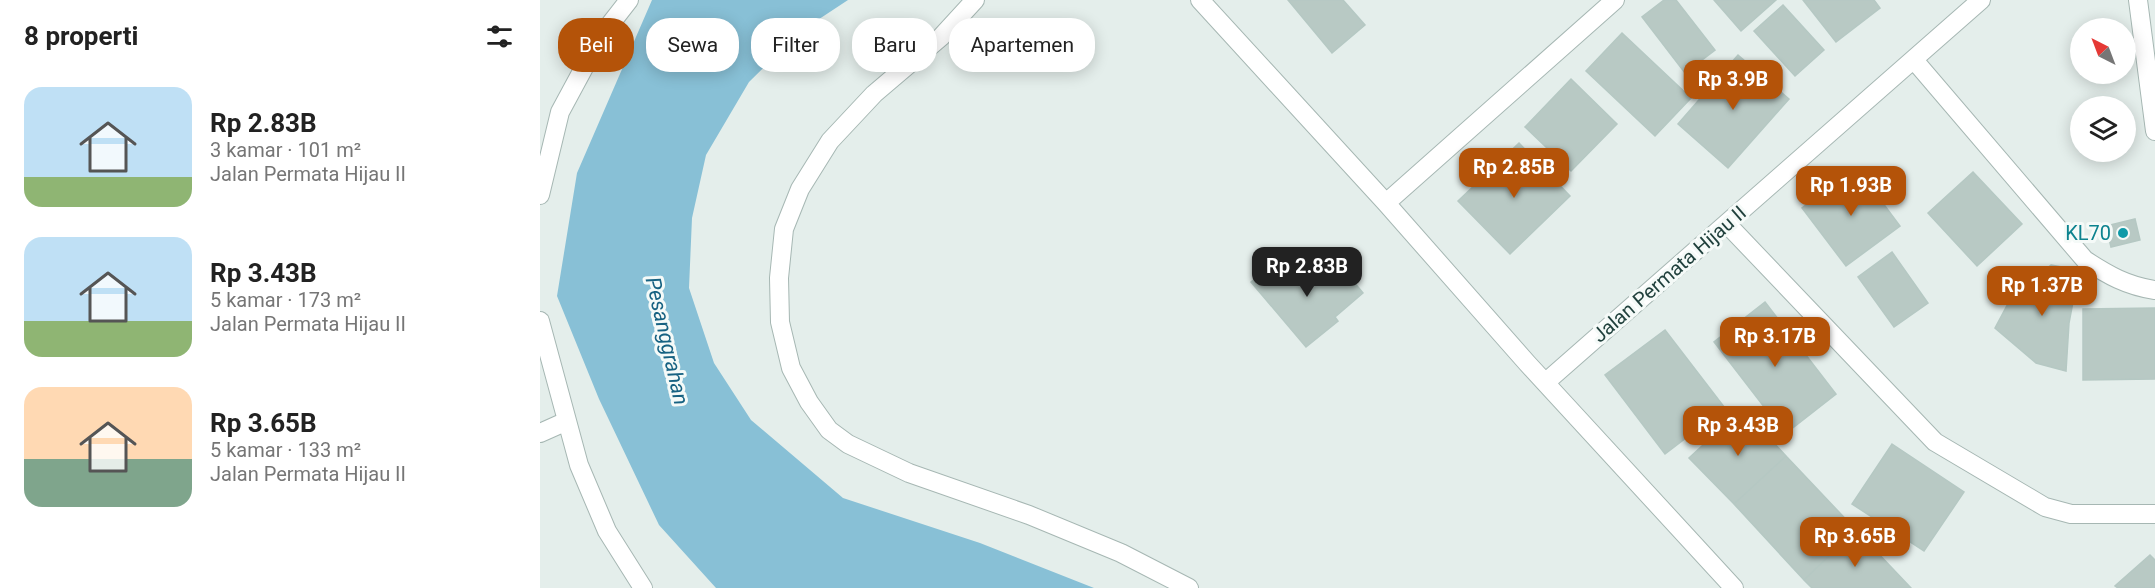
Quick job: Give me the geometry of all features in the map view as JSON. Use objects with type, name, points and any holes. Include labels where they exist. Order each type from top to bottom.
[{"type":"street","points":[[540,195],[560,112],[601,36],[629,0]]},
{"type":"street","points":[[975,0],[941,37],[874,94],[830,141],[800,189],[784,229],[779,278],[780,322],[791,368],[809,402],[829,429],[848,444],[909,473],[1029,515],[1121,553],[1189,588]]},
{"type":"street","points":[[1200,0],[1386,203],[1527,363],[1734,588]]},
{"type":"street","points":[[1386,203],[1615,0]]},
{"type":"street","name":"Jalan Permata Hijau II","points":[[1546,382],[1981,0]]},
{"type":"street","points":[[2138,0],[2155,131]]},
{"type":"street","points":[[1914,60],[2085,260],[2110,277],[2135,287],[2155,290]]},
{"type":"street","points":[[1727,224],[1935,441],[2045,507],[2071,514],[2155,514]]},
{"type":"street","points":[[540,321],[579,465],[607,531],[643,588]]},
{"type":"street","points":[[540,433],[567,421]]},
{"type":"water","name":"Pesanggrahan","points":[[652,0],[848,0],[821,18],[751,18],[751,72],[759,72],[749,82],[706,155],[692,218],[689,288],[714,363],[751,420],[843,498],[980,543],[1094,588],[716,588],[659,525],[599,399],[557,296],[577,173],[621,72],[634,72],[634,42]]},
{"type":"building","points":[[1288,0],[1343,0],[1365,25],[1332,53]]},
{"type":"building","points":[[1664,0],[1676,0],[1715,50],[1685,73],[1642,17]]},
{"type":"building","points":[[1714,0],[1776,0],[1741,31]]},
{"type":"building","points":[[1803,0],[1874,0],[1880,8],[1836,42]]},
{"type":"building","points":[[1783,5],[1824,50],[1795,76],[1754,31]]},
{"type":"building","points":[[1622,33],[1691,98],[1655,136],[1586,71]]},
{"type":"building","points":[[1738,55],[1789,99],[1728,168],[1678,124]]},
{"type":"building","points":[[1571,79],[1617,124],[1571,171],[1525,127]]},
{"type":"building","points":[[1519,143],[1570,196],[1510,254],[1458,201]]},
{"type":"building","points":[[1856,167],[1900,226],[1846,266],[1802,208]]},
{"type":"building","points":[[1973,172],[2022,224],[1977,266],[1928,213]]},
{"type":"building","name":"KL70","points":[[2135,219],[2140,240],[2111,247],[2106,226]]},
{"type":"building","points":[[1892,252],[1928,303],[1894,327],[1858,277]]},
{"type":"building","points":[[1283,255],[1310,287],[1338,263],[1363,293],[1335,317],[1338,321],[1306,347],[1251,282]]},
{"type":"building","points":[[2051,265],[2079,270],[2069,323],[2066,371],[2036,363],[1995,328],[2011,298]]},
{"type":"building","points":[[1765,302],[1836,394],[1785,434],[1714,342]]},
{"type":"building","points":[[2155,308],[2155,379],[2083,380],[2083,309]]},
{"type":"building","points":[[1665,330],[1725,408],[1665,454],[1605,375]]},
{"type":"building","points":[[1742,409],[1786,456],[1734,504],[1689,458]]},
{"type":"building","points":[[1892,444],[1964,492],[1924,551],[1852,504]]},
{"type":"building","points":[[1786,456],[1856,530],[1804,580],[1734,504]]},
{"type":"building","points":[[1856,530],[1911,588],[1812,588],[1804,580]]},
{"type":"building","points":[[2150,555],[2155,560],[2155,588],[2118,588],[2115,586]]},
{"type":"place","name":"KL70","points":[[2123,233]]}]
